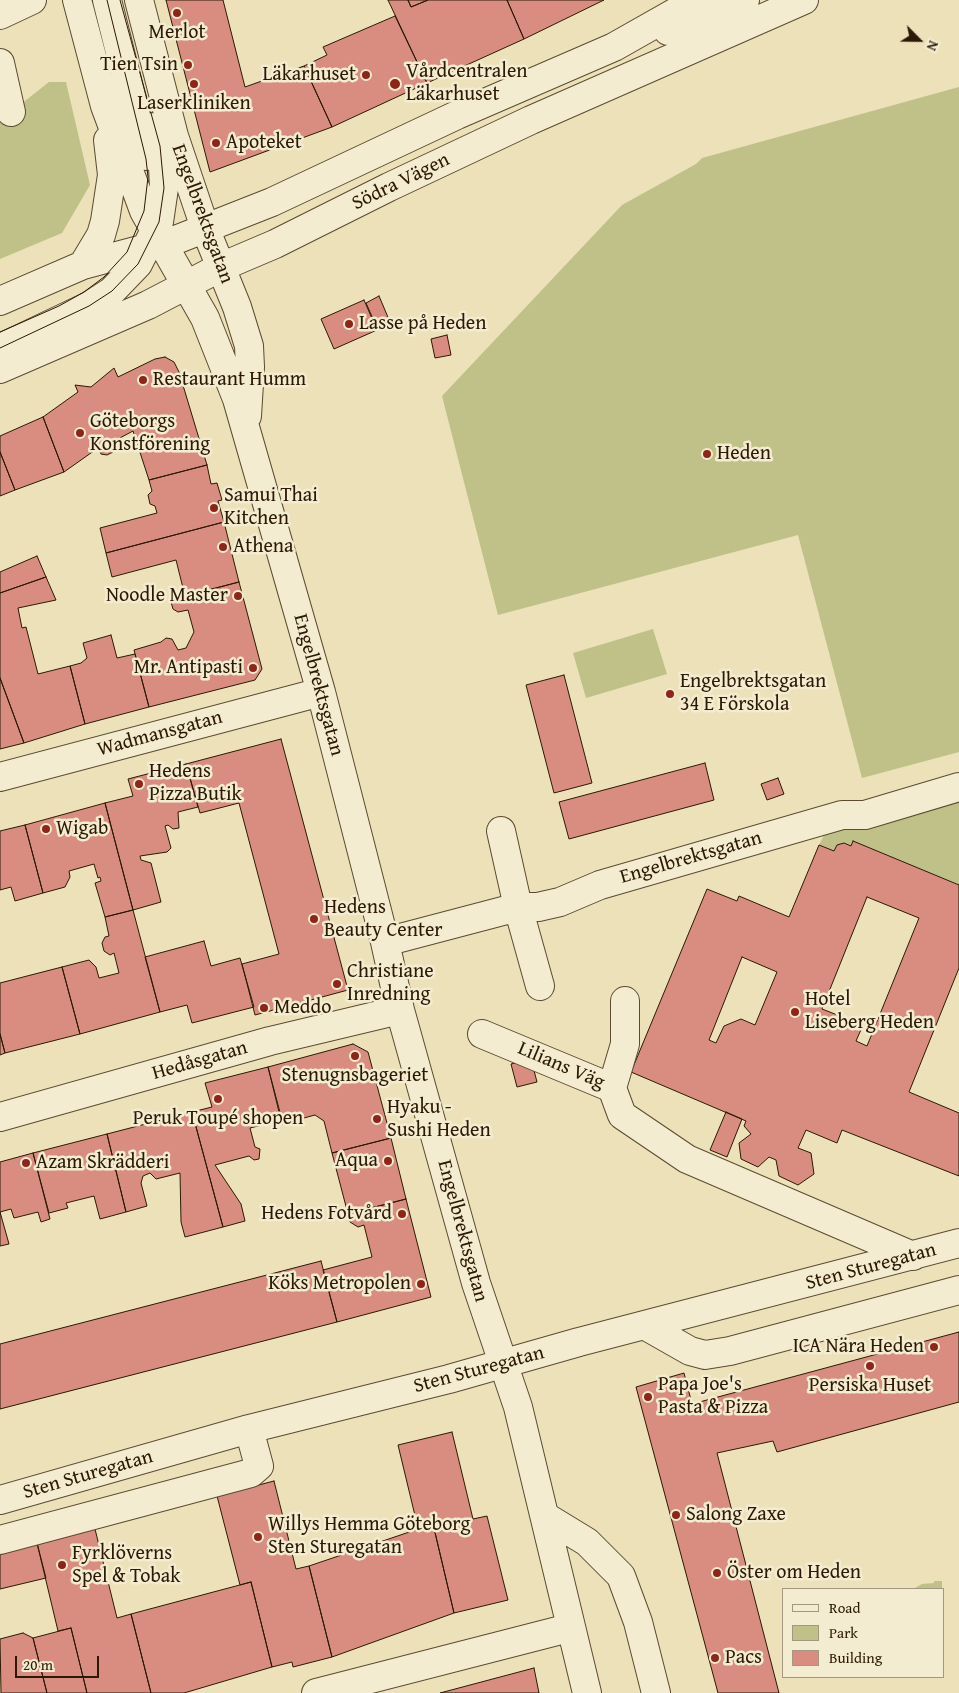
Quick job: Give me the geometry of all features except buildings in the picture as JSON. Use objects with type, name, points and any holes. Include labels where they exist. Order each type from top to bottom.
[{"type":"street","points":[[0,15],[32,0]]},
{"type":"street","name":"Engelbrektsgatan","points":[[77,0],[145,244],[187,284],[205,318],[237,399],[321,692],[385,942],[400,1010],[483,1306],[518,1407],[546,1517],[569,1628],[586,1693]]},
{"type":"street","name":"Engelbrektsgatan","points":[[107,0],[141,134],[148,177],[145,244]]},
{"type":"street","points":[[120,0],[160,146],[163,167],[164,188],[159,222],[145,244]]},
{"type":"street","name":"Engelbrektsgatan","points":[[140,0],[174,136],[205,228],[249,346],[250,367],[246,429]]},
{"type":"street","name":"Södra Vägen","points":[[0,301],[83,264],[145,244],[205,228],[272,202],[457,115],[614,47],[697,0]]},
{"type":"street","name":"Södra Vägen","points":[[614,47],[687,26],[745,0]]},
{"type":"street","name":"Södra Vägen","points":[[0,369],[148,305],[221,267],[531,120],[804,0]]},
{"type":"street","points":[[0,63],[11,112]]},
{"type":"street","name":"Engelbrektsgatan","points":[[83,264],[101,235],[111,188],[105,106]]},
{"type":"street","name":"Södra Vägen","points":[[0,332],[84,292],[145,244]]},
{"type":"street","name":"Södra Vägen","points":[[0,348],[89,306],[112,291],[145,244]]},
{"type":"street","name":"Wadmansgatan","points":[[0,777],[321,692]]},
{"type":"street","name":"Engelbrektsgatan","points":[[385,942],[518,907],[538,907],[560,902],[600,884],[842,815],[865,815],[959,787]]},
{"type":"street","points":[[501,831],[518,907],[540,986]]},
{"type":"street","name":"Lilians Väg","points":[[482,1034],[612,1088],[625,1044],[626,1001]]},
{"type":"street","name":"Hedåsgatan","points":[[0,1117],[270,1041],[400,1010]]},
{"type":"street","points":[[612,1088],[622,1114],[687,1159],[913,1256]]},
{"type":"street","name":"Sten Sturegatan","points":[[0,1500],[250,1429],[959,1243]]},
{"type":"street","points":[[646,1326],[690,1350],[704,1355],[730,1351],[959,1290]]},
{"type":"street","points":[[0,1540],[251,1473],[259,1466],[250,1429]]},
{"type":"street","points":[[546,1517],[587,1542],[621,1576],[638,1622],[656,1693]]},
{"type":"street","points":[[316,1693],[569,1628]]},
{"type":"green space","points":[[49,82],[66,82],[90,185],[62,233],[0,259],[0,115],[11,112]]},
{"type":"green space","name":"Heden","points":[[959,87],[959,752],[862,778],[798,535],[498,615],[442,396],[622,205],[696,164],[702,158]]},
{"type":"green space","points":[[653,629],[667,674],[586,698],[573,653]]},
{"type":"green space","points":[[959,795],[959,885],[853,841],[851,846],[844,843],[837,845],[834,851],[819,845],[826,831]]},
{"type":"green space","points":[[934,1581],[942,1581],[942,1588],[915,1588],[922,1584],[934,1583]]},
{"type":"tram line","points":[[0,332],[59,306],[84,292],[104,277],[127,252],[144,211],[148,177],[146,159],[107,0]]},
{"type":"tram line","points":[[0,348],[89,306],[112,291],[138,264],[159,222],[164,188],[160,146],[120,0]]},
{"type":"place","name":"Merlot","points":[[177,13]]},
{"type":"place","name":"Tien Tsin","points":[[188,65]]},
{"type":"place","name":"Läkarhuset","points":[[366,75]]},
{"type":"place","name":"Laserkliniken","points":[[194,84]]},
{"type":"place","name":"Vårdcentralen Läkarhuset","points":[[395,84]]},
{"type":"place","name":"Apoteket","points":[[216,143]]},
{"type":"place","name":"Lasse på Heden","points":[[349,324]]},
{"type":"place","name":"Restaurant Humm","points":[[143,380]]},
{"type":"place","name":"Göteborgs Konstförening","points":[[80,433]]},
{"type":"place","name":"Heden","points":[[707,454]]},
{"type":"place","name":"Samui Thai Kitchen","points":[[214,508]]},
{"type":"place","name":"Athena","points":[[223,547]]},
{"type":"place","name":"Noodle Master","points":[[238,596]]},
{"type":"place","name":"Mr. Antipasti","points":[[253,668]]},
{"type":"place","name":"Engelbrektsgatan 34 E Förskola","points":[[670,694]]},
{"type":"place","name":"Hedens Pizza Butik","points":[[139,784]]},
{"type":"place","name":"Wigab","points":[[46,829]]},
{"type":"place","name":"Hedens Beauty Center","points":[[314,919]]},
{"type":"place","name":"Christiane Inredning","points":[[337,984]]},
{"type":"place","name":"Meddo","points":[[264,1008]]},
{"type":"place","name":"Hotel Liseberg Heden","points":[[795,1012]]},
{"type":"place","name":"Stenugnsbageriet","points":[[355,1056]]},
{"type":"place","name":"Peruk Toupé shopen","points":[[218,1099]]},
{"type":"place","name":"Hyaku - Sushi Heden","points":[[377,1119]]},
{"type":"place","name":"Aqua","points":[[388,1161]]},
{"type":"place","name":"Azam Skrädderi","points":[[26,1163]]},
{"type":"place","name":"Hedens Fotvård","points":[[402,1214]]},
{"type":"place","name":"Köks Metropolen","points":[[421,1284]]},
{"type":"place","name":"ICA Nära Heden","points":[[934,1347]]},
{"type":"place","name":"Persiska Huset","points":[[870,1366]]},
{"type":"place","name":"Papa Joe's Pasta & Pizza","points":[[648,1397]]},
{"type":"place","name":"Salong Zaxe","points":[[676,1515]]},
{"type":"place","name":"Willys Hemma Göteborg Sten Sturegatan","points":[[258,1537]]},
{"type":"place","name":"Fyrklöverns Spel & Tobak","points":[[62,1565]]},
{"type":"place","name":"Öster om Heden","points":[[717,1573]]},
{"type":"place","name":"Pacs","points":[[715,1658]]}]
